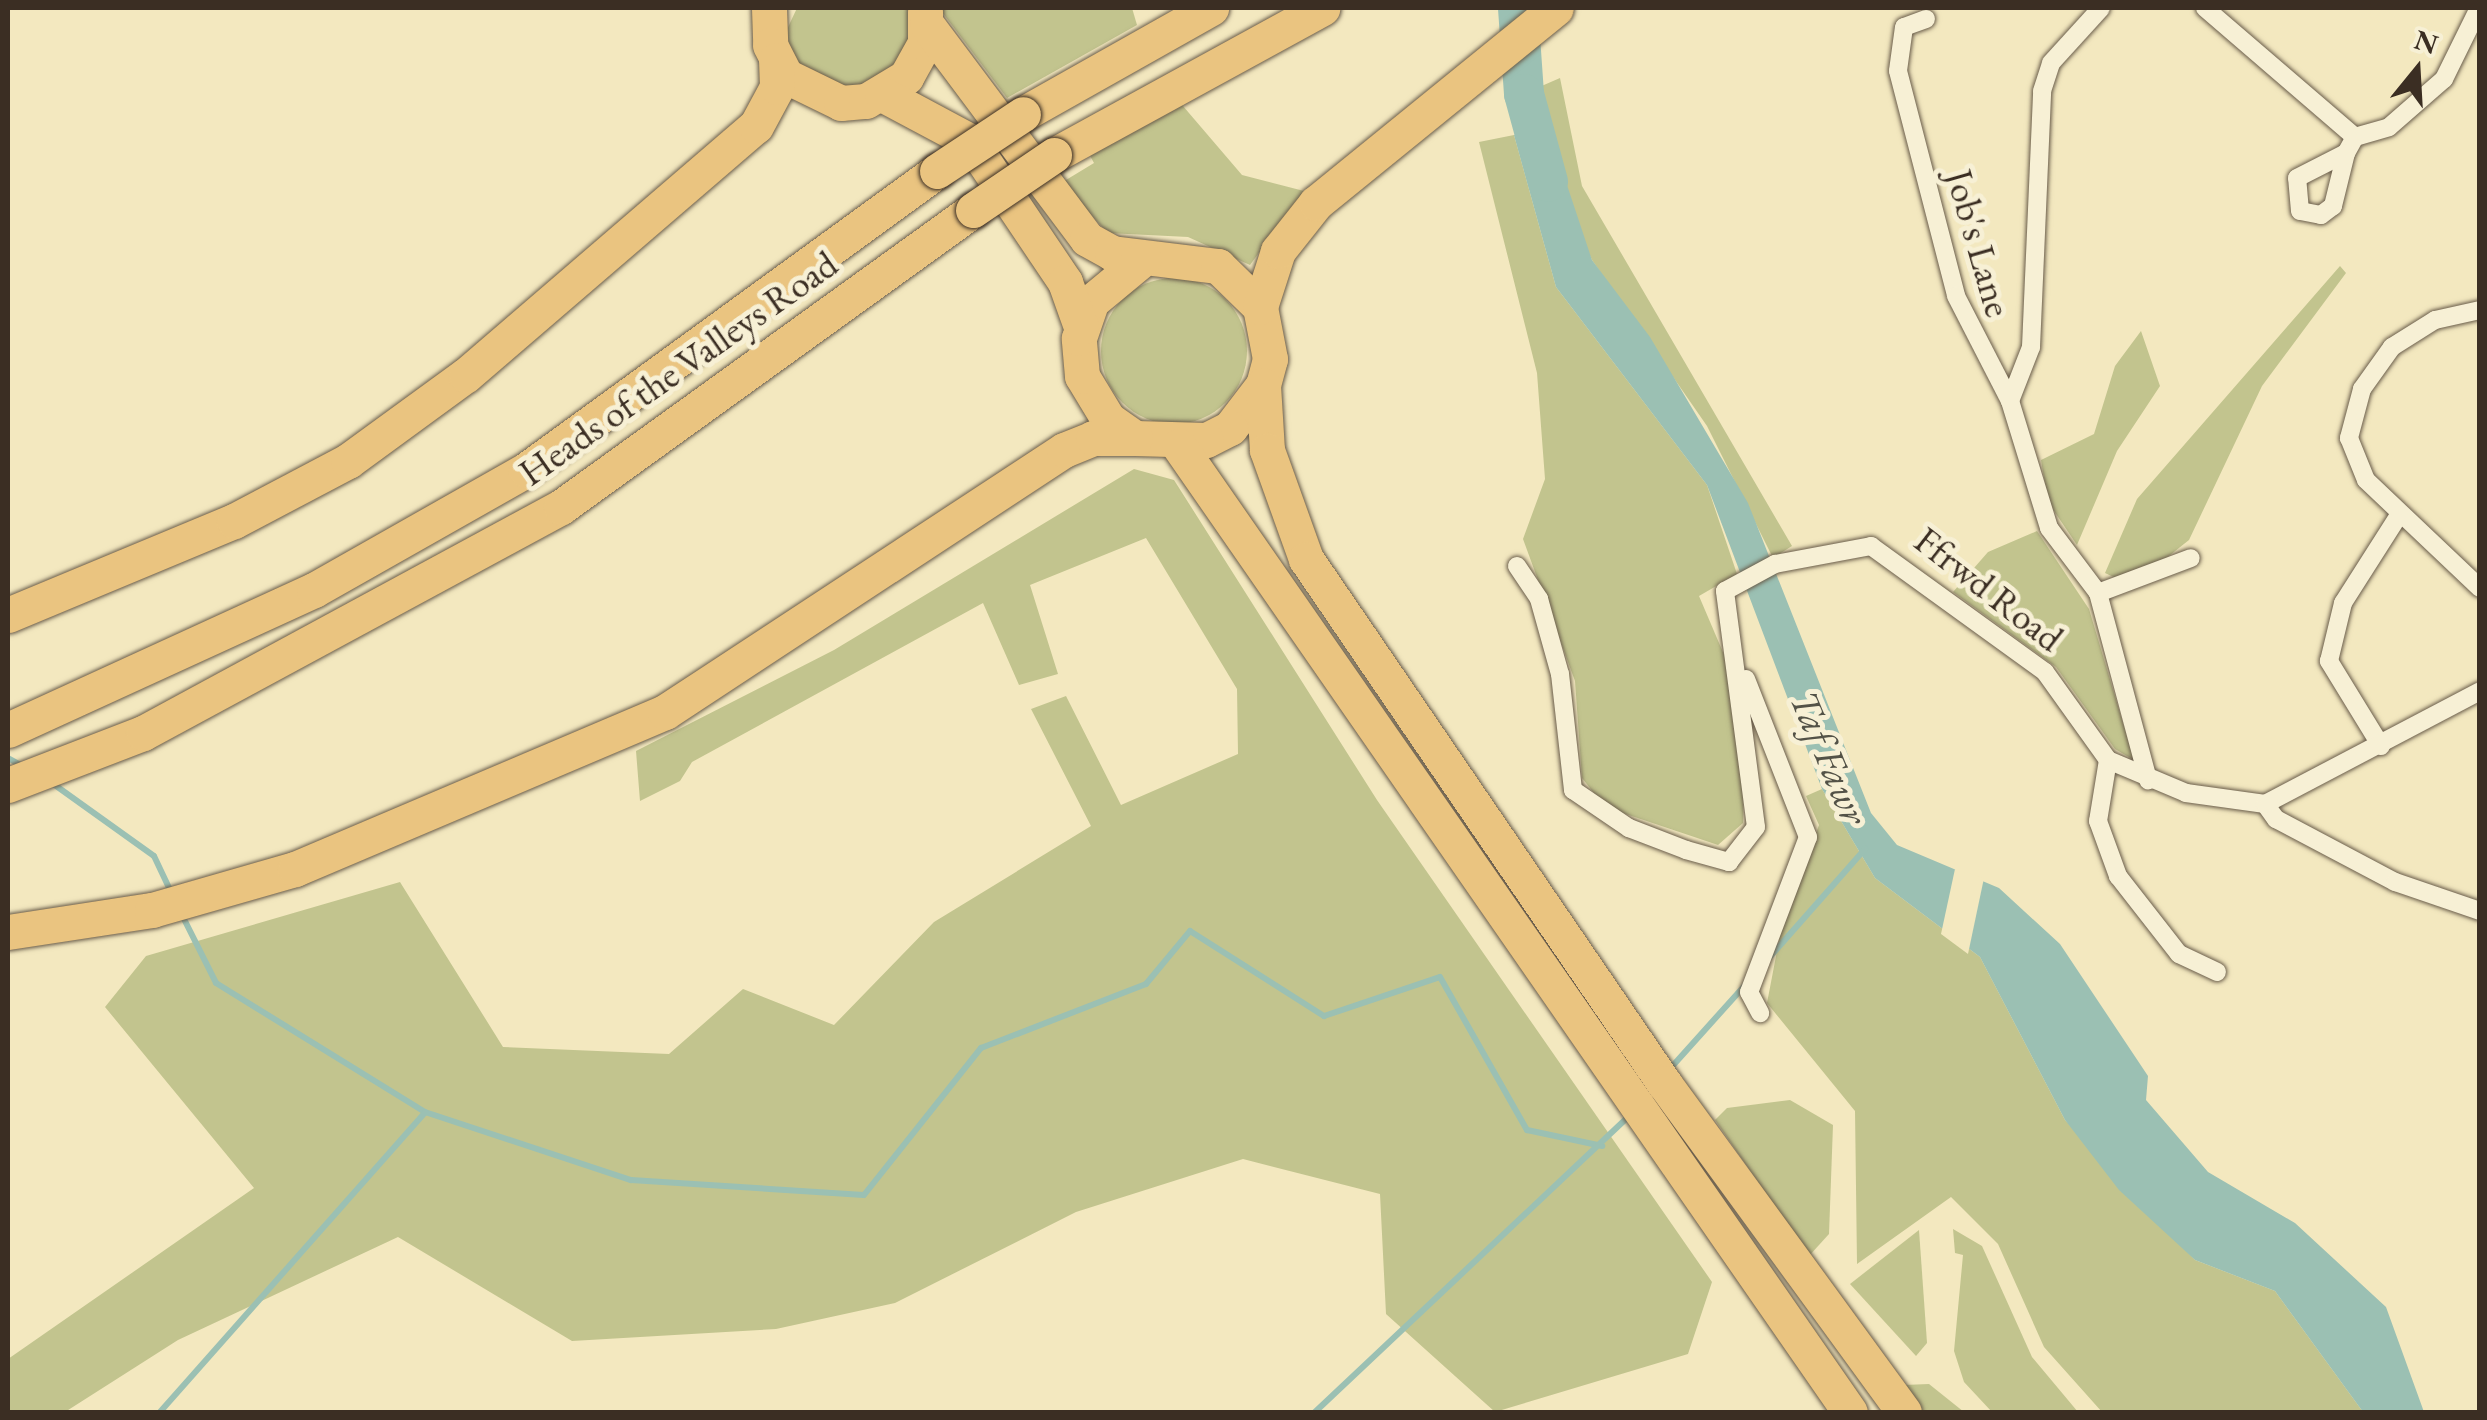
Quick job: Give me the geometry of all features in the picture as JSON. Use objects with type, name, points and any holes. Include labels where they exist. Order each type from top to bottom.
[{"type":"highway","points":[[18,612],[315,478],[466,376],[756,126],[777,87],[769,8]]},
{"type":"highway","name":"Heads of the Valleys Road","points":[[8,730],[94,696],[314,590],[526,470],[937,171],[1145,40],[1211,8]]},
{"type":"highway","name":"Heads of the Valleys Road","points":[[8,785],[143,734],[561,507],[1054,155],[1170,86],[1322,8]]},
{"type":"highway","points":[[1556,8],[1316,204],[1278,251],[1260,308],[1269,346],[1263,385],[1266,450],[1306,559],[1822,1304],[1904,1412]]},
{"type":"highway","points":[[882,94],[918,60],[926,16]]},
{"type":"highway","points":[[926,16],[1065,218],[1112,253],[1218,266],[1260,308]]},
{"type":"highway","points":[[776,60],[817,98],[882,94],[970,141],[1066,282],[1081,327],[1088,392],[1135,438]]},
{"type":"highway","points":[[1081,327],[1109,280],[1144,258]]},
{"type":"highway","points":[[8,932],[87,923],[295,869],[666,712],[1064,450],[1093,438],[1135,438],[1179,446],[1230,428],[1263,385]]},
{"type":"highway","points":[[1179,446],[1850,1412]]},
{"type":"street","points":[[2010,401],[2031,347],[2042,91],[2051,63],[2102,8]]},
{"type":"street","points":[[2205,8],[2351,145],[2389,127],[2444,79],[2479,8]]},
{"type":"street","name":"Job's Lane","points":[[1926,19],[1904,28],[1904,110],[1956,296],[2010,401],[2049,528],[2098,592],[2148,780]]},
{"type":"street","points":[[2480,310],[2412,331],[2358,400],[2354,458],[2399,515],[2480,588]]},
{"type":"street","points":[[2381,746],[2329,661],[2343,603],[2399,515]]},
{"type":"street","name":"Ffrwd Road","points":[[1517,566],[1539,599],[1560,674],[1573,790],[1629,828],[1728,862],[1756,826],[1740,670],[1721,606],[1740,580],[1775,564],[1836,546],[1884,547],[2045,672],[2108,760],[2148,780],[2265,804]]},
{"type":"street","points":[[2098,592],[2190,558]]},
{"type":"street","points":[[1740,670],[1768,720],[1808,837],[1749,992],[1760,1013]]},
{"type":"street","points":[[2480,691],[2265,804],[2276,819],[2396,882],[2480,912]]},
{"type":"street","points":[[2108,760],[2098,822],[2118,876],[2179,954],[2218,972]]},
{"type":"green space","points":[[797,8],[910,8],[911,39],[901,62],[862,91],[829,88],[799,70],[782,40]]},
{"type":"green space","points":[[939,8],[1132,8],[1137,25],[1007,98]]},
{"type":"green space","points":[[1560,78],[1582,186],[1792,546],[1773,558],[1707,426],[1592,260],[1568,207],[1537,88]]},
{"type":"green space","points":[[1177,99],[1242,175],[1304,191],[1250,265],[1188,237],[1108,233],[1061,183],[1094,163],[1088,152]]},
{"type":"green space","points":[[1514,135],[1556,287],[1707,485],[1737,574],[1699,596],[1728,664],[1744,769],[1743,823],[1718,845],[1605,807],[1582,778],[1575,681],[1523,539],[1545,479],[1537,373],[1479,142]]},
{"type":"green space","points":[[2340,266],[2346,273],[2262,386],[2189,540],[2155,567],[2118,579],[2105,573],[2137,499]]},
{"type":"green space","points":[[1174,278],[1202,283],[1226,299],[1242,323],[1247,351],[1242,379],[1226,403],[1202,419],[1174,424],[1146,419],[1122,403],[1106,379],[1101,351],[1106,323],[1122,299],[1146,283]]},
{"type":"green space","points":[[2141,331],[2160,386],[2117,451],[2077,545],[2048,502],[2041,460],[2094,434],[2115,366]]},
{"type":"green space","points":[[1134,469],[1174,480],[1377,800],[1712,1282],[1688,1354],[1495,1412],[1386,1314],[1380,1194],[1243,1159],[1076,1212],[895,1303],[776,1329],[572,1341],[398,1237],[178,1340],[65,1412],[8,1412],[8,1359],[254,1188],[105,1007],[146,956],[400,882],[503,1047],[669,1054],[743,989],[834,1025],[934,922],[1091,826],[1031,709],[1066,696],[1121,805],[1238,754],[1237,689],[1146,538],[1030,585],[1058,674],[1019,685],[983,603],[692,762],[680,781],[640,801],[636,751],[834,650]]},
{"type":"green space","points":[[2037,531],[2089,609],[2134,760],[2115,749],[2056,667],[1953,592],[1988,552]]},
{"type":"green space","points":[[1822,789],[1875,878],[1980,957],[2065,1120],[2195,1260],[2275,1291],[2363,1412],[2102,1412],[2044,1347],[1998,1244],[1951,1197],[1857,1264],[1855,1111],[1767,1003],[1781,930],[1819,825],[1806,796]]},
{"type":"green space","points":[[1790,1100],[1833,1125],[1829,1234],[1809,1256],[1715,1120],[1727,1108]]},
{"type":"green space","points":[[1953,1229],[1982,1246],[2032,1357],[2078,1412],[1992,1412],[1964,1382],[1954,1351],[1963,1255],[1955,1253]]},
{"type":"green space","points":[[1919,1230],[1927,1343],[1916,1356],[1850,1284]]},
{"type":"green space","points":[[1929,1384],[1964,1412],[1924,1412],[1904,1385]]},
{"type":"water","points":[[1547,125],[1592,260],[1650,337],[1748,503],[1871,813],[1897,845],[1999,888],[2060,944],[2148,1076],[2146,1100],[2208,1172],[2295,1223],[2386,1307],[2424,1412],[2363,1412],[2275,1291],[2195,1260],[2119,1190],[2065,1120],[1980,957],[1875,878],[1822,789],[1707,485],[1556,287],[1514,135]]},
{"type":"pier","points":[[1955,869],[1984,878],[1968,954],[1941,934]]},
{"type":"waterway","name":"Taf Fawr","points":[[1518,8],[1524,94],[1548,182]]},
{"type":"waterway","points":[[8,758],[24,767]]},
{"type":"waterway","points":[[52,783],[154,856],[172,894]]},
{"type":"waterway","points":[[1768,959],[1865,849]]},
{"type":"waterway","points":[[182,915],[216,983],[425,1112],[631,1180],[864,1195],[981,1048],[1146,984],[1190,931],[1324,1016],[1440,977],[1527,1130],[1602,1146]]},
{"type":"waterway","points":[[1668,1071],[1746,984]]},
{"type":"waterway","points":[[160,1412],[425,1112]]},
{"type":"waterway","points":[[1315,1412],[1630,1115]]}]
